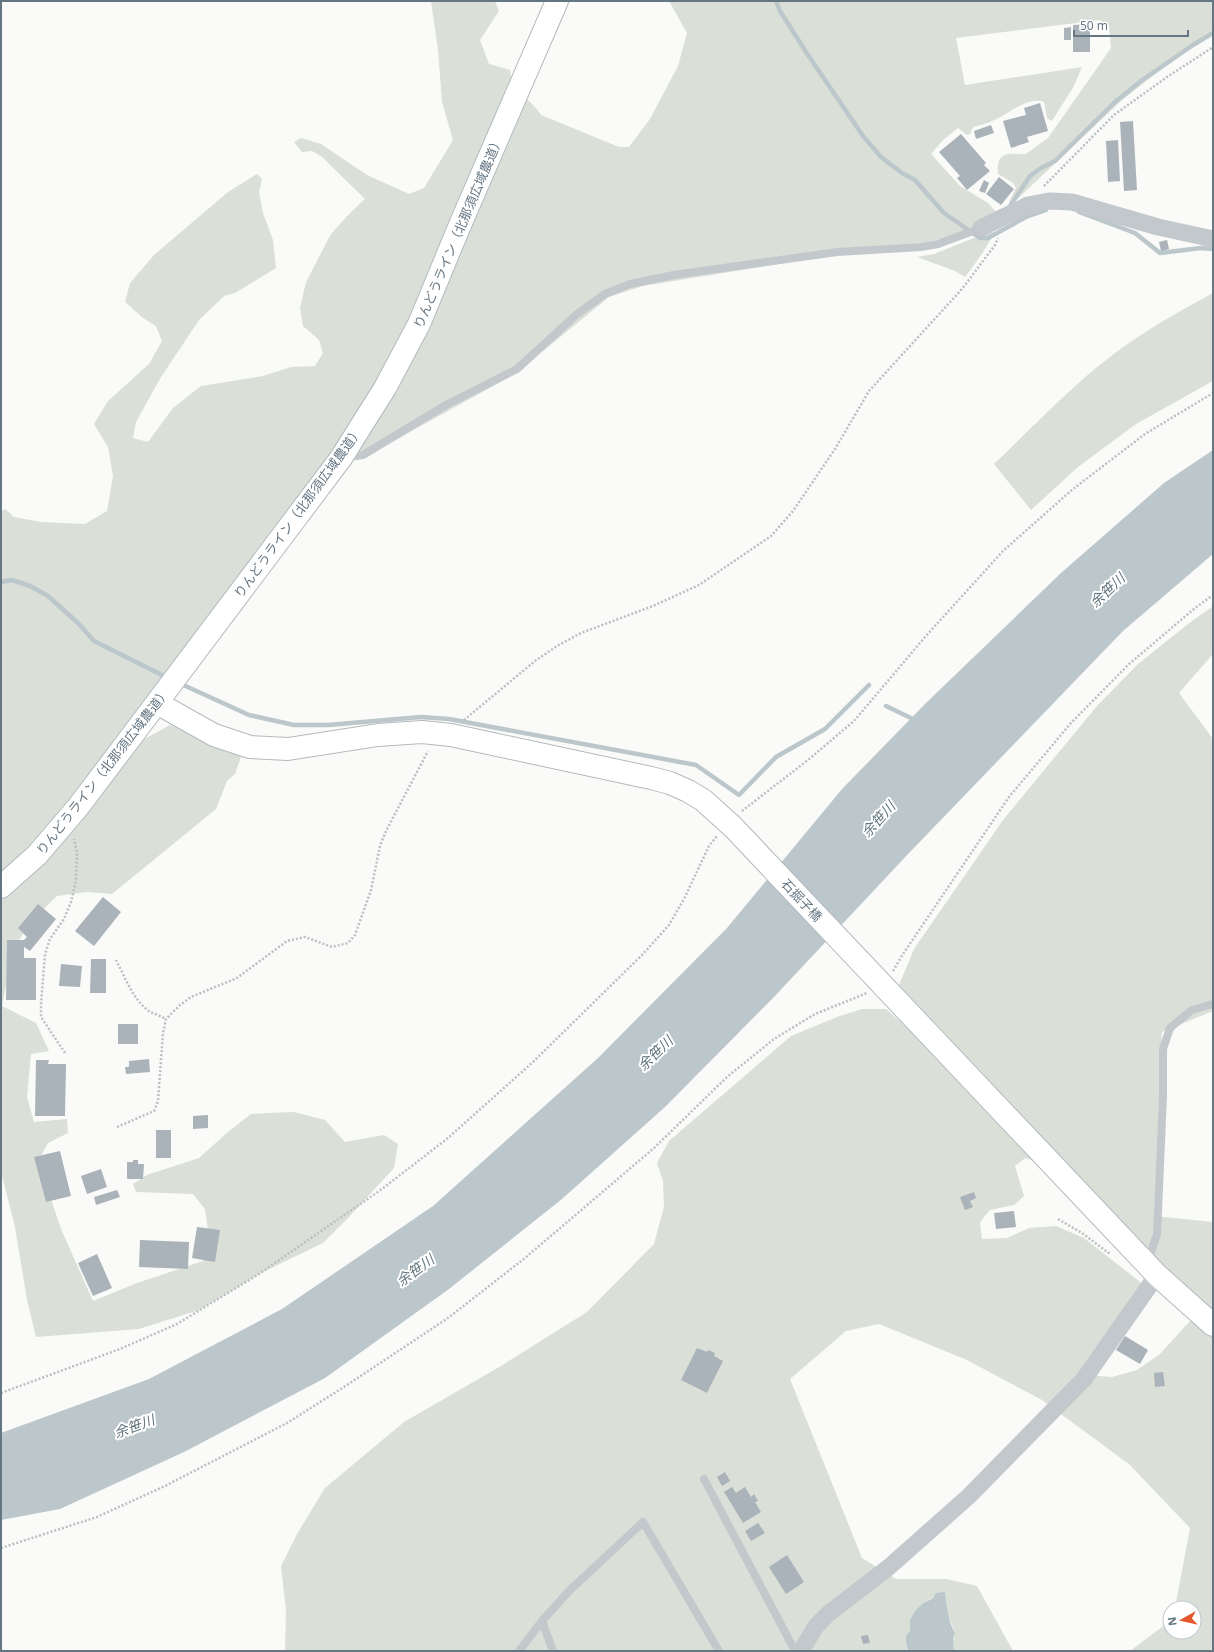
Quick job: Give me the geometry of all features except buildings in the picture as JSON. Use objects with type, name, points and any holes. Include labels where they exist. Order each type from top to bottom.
[{"type":"street","name":"りんどうライン（北那須広域農道）","points":[[1,887],[37,855],[65,822],[342,458],[385,388],[419,324],[557,1]]},
{"type":"street","points":[[981,228],[1028,205],[1048,201],[1072,202],[1158,227],[1213,238]]},
{"type":"street","name":"石掘子橋","points":[[157,703],[214,735],[250,747],[288,749],[378,735],[422,732],[441,734],[623,772],[670,783],[688,791],[702,800],[731,825],[1152,1269],[1213,1325]]},
{"type":"street","points":[[802,1651],[816,1626],[828,1614],[889,1567],[969,1496],[1084,1379],[1152,1269]]},
{"type":"lane","points":[[342,458],[363,454],[446,405],[517,369],[577,314],[605,294],[630,284],[674,275],[836,252],[921,247],[938,244],[981,228]]},
{"type":"lane","points":[[1152,1269],[1157,1234],[1163,1096],[1163,1049],[1170,1028],[1192,1010],[1213,1004]]},
{"type":"lane","points":[[704,1479],[795,1651]]},
{"type":"lane","points":[[519,1651],[542,1621],[569,1591],[643,1522],[719,1651]]},
{"type":"lane","points":[[542,1621],[553,1651]]},
{"type":"path","points":[[1034,204],[1041,189],[1114,115],[1168,76],[1213,47]]},
{"type":"path","points":[[117,1128],[154,1111],[158,1101],[163,1033],[166,1019],[180,1005],[191,997],[237,978],[287,941],[305,937],[332,947],[348,944],[355,936],[371,890],[380,846],[386,831],[441,734],[501,690],[535,661],[557,646],[581,633],[653,606],[699,585],[771,536],[797,505],[835,449],[869,392],[981,266],[995,245],[1004,216]]},
{"type":"path","points":[[1,1393],[120,1349],[177,1324],[259,1274],[382,1189],[448,1138],[533,1062],[643,954],[669,925],[684,899],[709,846],[748,806],[808,760],[854,721],[931,631],[1003,551],[1073,489],[1145,434],[1213,393]]},
{"type":"path","points":[[1,1548],[97,1517],[165,1486],[287,1423],[448,1318],[525,1258],[654,1148],[727,1077],[774,1038],[877,980],[903,954],[1009,797],[1066,729],[1128,665],[1195,608],[1213,595]]},
{"type":"path","points":[[65,822],[73,834],[77,852],[76,880],[64,919],[50,939],[44,954],[40,1004],[41,1018],[65,1053]]},
{"type":"path","points":[[116,960],[136,997],[150,1012],[166,1019]]},
{"type":"path","points":[[1058,1219],[1082,1233],[1112,1255]]},
{"type":"shaded area","points":[[431,1],[495,1],[499,11],[480,40],[489,64],[510,70],[515,86],[541,115],[619,147],[629,147],[650,119],[678,66],[687,33],[669,1],[1213,1],[1213,32],[1191,46],[1122,100],[1013,203],[1009,202],[1016,188],[1013,183],[998,174],[998,166],[1001,157],[1009,154],[1026,154],[1048,138],[1111,48],[1109,27],[1100,20],[956,38],[965,85],[1082,67],[1074,86],[1052,121],[1047,118],[1044,102],[1031,102],[1024,104],[990,122],[973,127],[970,134],[967,135],[958,128],[943,140],[931,154],[960,186],[988,203],[996,212],[964,234],[922,243],[829,249],[798,261],[643,286],[609,297],[515,374],[361,459],[331,465],[139,742],[170,725],[197,735],[241,757],[235,774],[227,781],[216,809],[112,894],[87,892],[57,896],[28,924],[12,954],[2,1006],[36,1023],[49,1051],[31,1054],[27,1097],[34,1122],[67,1119],[68,1133],[48,1143],[38,1161],[61,1229],[93,1301],[137,1283],[203,1261],[209,1237],[205,1209],[193,1194],[136,1192],[133,1184],[147,1175],[199,1158],[251,1114],[294,1112],[325,1120],[345,1142],[384,1135],[398,1144],[394,1168],[323,1243],[259,1274],[199,1310],[139,1329],[36,1337],[27,1300],[15,1227],[1,1172],[1,511],[5,509],[14,517],[41,522],[85,524],[107,511],[113,476],[108,447],[94,424],[108,401],[149,364],[162,341],[156,326],[143,318],[125,302],[130,283],[154,255],[228,192],[257,174],[262,179],[259,192],[263,213],[273,240],[276,268],[235,293],[224,296],[199,320],[161,377],[136,422],[133,438],[148,442],[173,408],[201,386],[263,376],[291,367],[315,366],[323,353],[319,340],[303,326],[300,308],[306,282],[331,234],[365,199],[321,156],[312,151],[302,152],[294,142],[301,138],[321,144],[367,175],[409,194],[424,188],[453,140],[442,102],[438,50]]},
{"type":"shaded area","points":[[991,231],[994,233],[991,239],[981,256],[965,277],[955,271],[917,257],[934,254]]},
{"type":"shaded area","points":[[1213,293],[1213,381],[1136,424],[1078,467],[1031,510],[994,464],[1065,395],[1110,357],[1147,331]]},
{"type":"shaded area","points":[[1213,606],[1213,654],[1179,693],[1213,739],[1213,1011],[1162,1032],[1154,1216],[1213,1222],[1213,1651],[1130,1651],[1162,1627],[1162,1640],[1202,1640],[1202,1600],[1176,1600],[1190,1528],[1130,1465],[1042,1400],[967,1360],[879,1324],[846,1331],[790,1379],[862,1558],[896,1579],[946,1579],[977,1586],[1013,1651],[954,1651],[953,1637],[955,1633],[948,1614],[945,1592],[928,1600],[910,1620],[910,1631],[906,1642],[908,1651],[285,1651],[286,1611],[281,1566],[297,1534],[325,1488],[404,1422],[501,1366],[587,1312],[654,1244],[664,1207],[663,1181],[657,1163],[669,1141],[791,1036],[837,1017],[862,1009],[886,1009],[954,1068],[989,1106],[998,1090],[899,985],[914,949],[1003,820],[1097,706],[1138,664]],"holes":[[[1025,1158],[1065,1171],[1201,1309],[1160,1354],[1137,1370],[1112,1377],[1098,1376],[1088,1367],[1144,1285],[1084,1238],[1056,1226],[1029,1228],[1007,1238],[982,1239],[980,1222],[990,1210],[1014,1205],[1024,1196],[1015,1166]]]},
{"type":"water","name":"余笹川","points":[[1213,450],[1213,554],[1123,631],[909,853],[773,998],[665,1107],[562,1199],[449,1289],[325,1378],[184,1452],[60,1509],[1,1520],[1,1433],[149,1379],[282,1309],[433,1206],[598,1058],[727,928],[842,789],[926,703],[1061,573],[1164,483]]},
{"type":"water","points":[[945,1592],[949,1618],[955,1633],[953,1637],[954,1651],[908,1651],[906,1636],[910,1631],[910,1620],[915,1611],[922,1604],[933,1598],[936,1593]]},
{"type":"waterway","points":[[776,1],[780,11],[806,52],[863,136],[881,157],[902,173],[915,180],[944,213],[980,238],[988,238],[1026,217],[1046,210]]},
{"type":"waterway","points":[[1008,209],[1030,176],[1041,168],[1055,161],[1115,102],[1141,81],[1213,33]]},
{"type":"waterway","points":[[1079,212],[1135,233],[1160,253],[1201,248],[1213,249]]},
{"type":"waterway","points":[[1,582],[12,580],[30,586],[48,596],[79,624],[94,641],[168,678]]},
{"type":"waterway","points":[[179,683],[249,715],[294,725],[328,725],[421,717],[449,719],[696,765],[739,795],[776,757],[825,729],[869,685]]},
{"type":"waterway","points":[[886,706],[915,720]]}]
